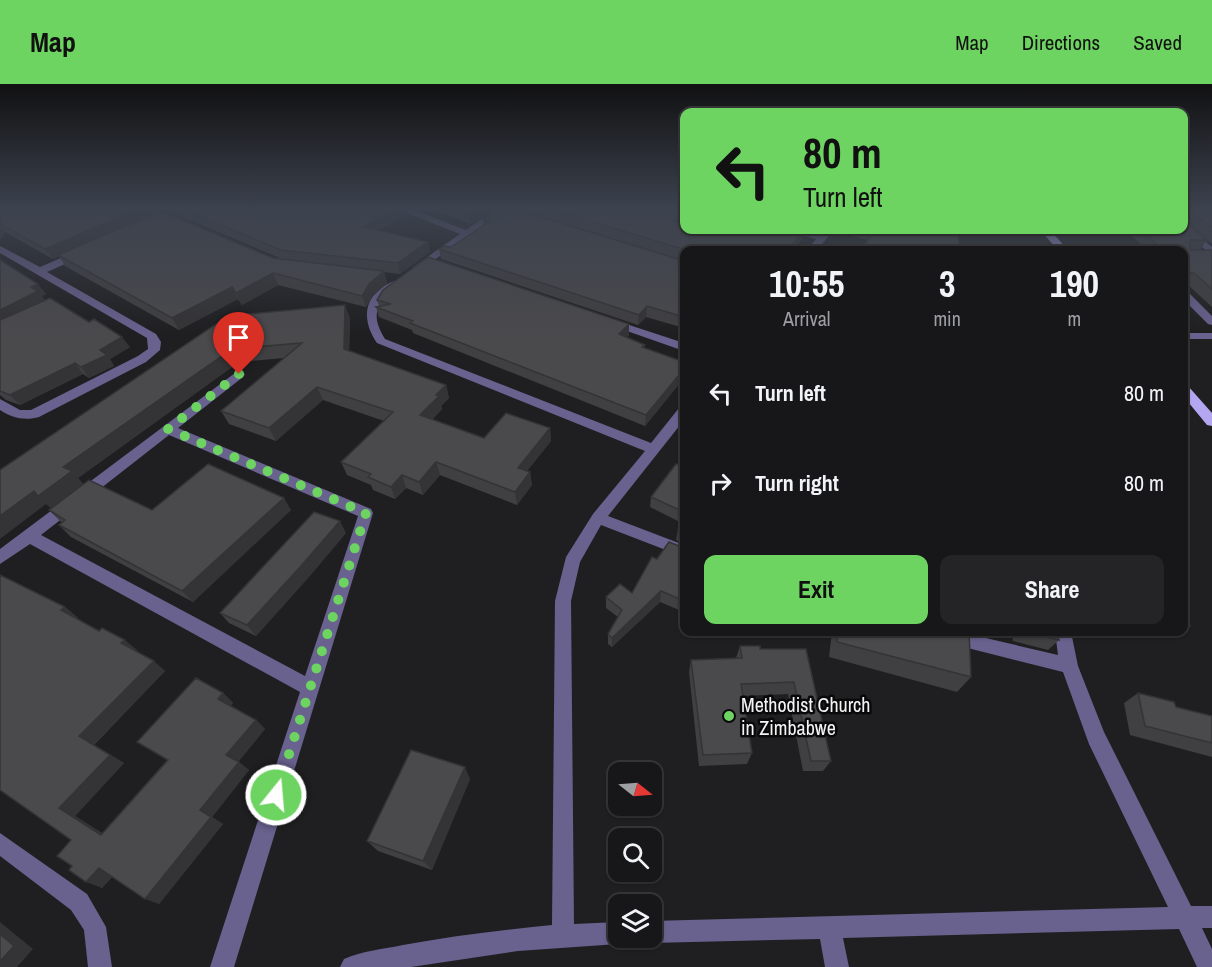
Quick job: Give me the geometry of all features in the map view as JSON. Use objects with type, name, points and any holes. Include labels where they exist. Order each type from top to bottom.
[{"type":"main road","points":[[1188,394],[1212,422]]},
{"type":"street","points":[[0,403],[13,413],[23,416],[34,414],[142,359],[154,350],[155,342],[152,336],[70,297],[38,272],[2,250]]},
{"type":"street","points":[[38,272],[88,250]]},
{"type":"street","points":[[449,250],[434,263],[396,279],[372,305],[372,329],[381,341],[654,449]]},
{"type":"street","points":[[1188,298],[1212,322]]},
{"type":"street","points":[[595,317],[680,346]]},
{"type":"street","points":[[1188,336],[1212,336]]},
{"type":"street","points":[[0,558],[239,374]]},
{"type":"street","points":[[563,934],[562,601],[572,561],[598,518],[680,417]]},
{"type":"street","points":[[168,429],[366,513],[222,967]]},
{"type":"street","points":[[598,518],[680,549]]},
{"type":"street","points":[[29,536],[309,687]]},
{"type":"street","points":[[948,636],[1069,666]]},
{"type":"street","points":[[1064,636],[1069,666],[1095,736],[1209,967]]},
{"type":"street","points":[[0,843],[79,903],[95,927],[100,967]]},
{"type":"street","points":[[662,932],[1212,917]]},
{"type":"street","points":[[829,927],[837,967]]},
{"type":"street","points":[[352,967],[384,960],[563,934],[608,933]]},
{"type":"building","points":[[69,250],[254,250],[273,258],[384,271],[369,284],[362,296],[273,273],[236,293],[232,287],[172,318],[58,255]]},
{"type":"building","points":[[283,250],[416,250],[398,263]]},
{"type":"building","points":[[443,250],[649,250],[680,260],[680,316],[647,306],[639,315]]},
{"type":"building","points":[[1188,250],[1212,250],[1212,289],[1194,273],[1188,273]]},
{"type":"building","points":[[428,257],[629,324],[619,334],[645,345],[642,347],[680,361],[680,374],[646,415],[410,323],[413,321],[376,307],[391,304],[377,300],[383,290]]},
{"type":"building","points":[[0,260],[38,284],[31,287],[38,291],[0,310]]},
{"type":"building","points":[[50,298],[89,322],[94,319],[122,337],[100,350],[107,355],[81,367],[75,363],[10,395],[0,391],[0,320]]},
{"type":"building","points":[[345,305],[344,349],[446,385],[436,395],[439,396],[420,415],[484,438],[506,413],[550,428],[518,468],[530,472],[515,492],[436,462],[419,482],[402,475],[391,487],[368,477],[371,474],[341,462],[393,412],[317,387],[269,428],[221,411],[302,343],[232,349],[63,467],[72,471],[38,496],[34,491],[0,516],[0,470],[228,316]]},
{"type":"building","points":[[208,464],[284,498],[182,591],[59,525],[65,520],[49,510],[89,480],[152,510]]},
{"type":"building","points":[[676,464],[680,466],[680,510],[651,497]]},
{"type":"building","points":[[314,512],[340,521],[247,625],[220,613]]},
{"type":"building","points":[[669,542],[680,546],[680,599],[661,591],[612,638],[608,634],[622,610],[606,597],[620,584],[632,593],[652,557],[657,559]]},
{"type":"building","points":[[0,575],[65,607],[61,610],[99,631],[102,628],[125,640],[121,643],[154,661],[79,736],[110,755],[59,808],[101,835],[168,760],[137,742],[196,678],[223,693],[218,699],[256,720],[226,755],[239,762],[200,810],[211,817],[145,899],[99,868],[86,882],[69,870],[72,866],[57,856],[71,840],[0,790]]},
{"type":"building","points":[[838,636],[969,636],[971,677],[837,642]]},
{"type":"building","points":[[1040,636],[1058,636],[1059,640]]},
{"type":"building","points":[[740,646],[760,646],[760,649],[806,649],[831,761],[811,761],[794,682],[741,684],[752,753],[703,755],[691,660],[742,658]]},
{"type":"building","points":[[1138,693],[1174,702],[1176,707],[1212,716],[1212,743],[1145,726]]},
{"type":"building","points":[[411,750],[465,767],[423,861],[367,841]]},
{"type":"building","points":[[0,934],[14,946],[0,961]]},
{"type":"place","name":"Methodist Church in Zimbabwe","points":[[729,716]]},
{"type":"route","points":[[239,374],[168,429],[366,513],[276,795]]}]
